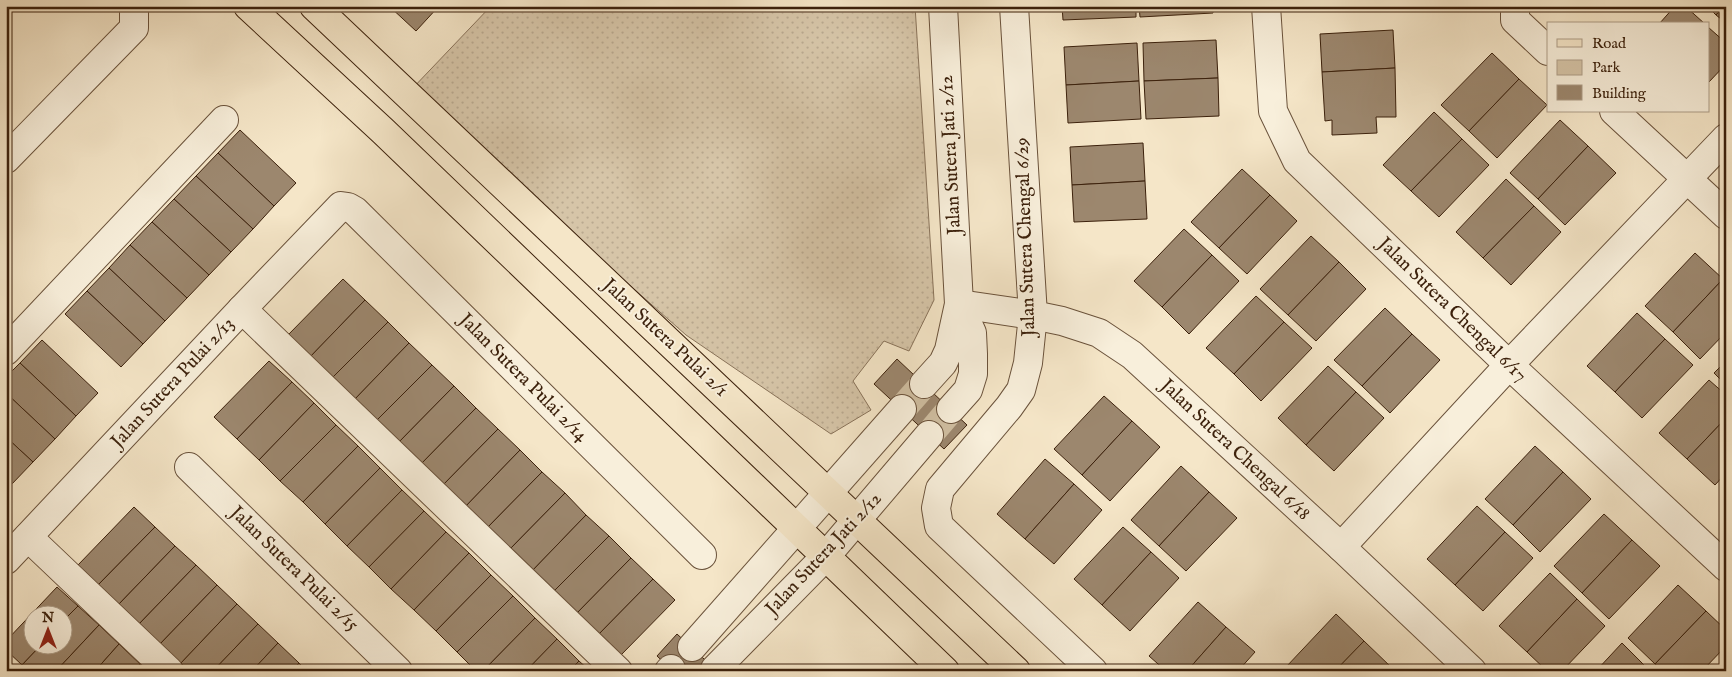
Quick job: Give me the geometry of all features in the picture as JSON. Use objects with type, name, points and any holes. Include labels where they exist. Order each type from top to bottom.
[{"type":"main road","points":[[248,6],[383,131],[945,671]]},
{"type":"main road","name":"Jalan Sutera Pulai 2/1","points":[[314,6],[1016,671]]},
{"type":"street","name":"Jalan Sutera Jati 2/12","points":[[924,384],[943,363],[949,350],[959,304],[943,6]]},
{"type":"street","name":"Jalan Sutera Chengal 6/29","points":[[1014,6],[1033,315],[1028,363],[1020,390],[1009,407],[940,489],[936,508],[937,517],[939,526],[1093,671]]},
{"type":"street","name":"Jalan Sutera Chengal 6/17","points":[[1266,6],[1272,111],[1297,161],[1509,366],[1726,567]]},
{"type":"street","points":[[1514,6],[1515,20],[1547,50]]},
{"type":"street","points":[[6,159],[134,17]]},
{"type":"street","points":[[1615,112],[1726,215]]},
{"type":"street","points":[[6,351],[224,120]]},
{"type":"street","points":[[1340,547],[1726,138]]},
{"type":"street","name":"Jalan Sutera Pulai 2/13","points":[[6,560],[242,309],[342,206]]},
{"type":"street","name":"Jalan Sutera Pulai 2/14","points":[[342,206],[354,211],[702,555]]},
{"type":"street","name":"Jalan Sutera Jati 2/12","points":[[951,410],[968,390],[973,374],[972,333],[959,304]]},
{"type":"street","name":"Jalan Sutera Chengal 6/18","points":[[959,304],[1062,321],[1099,333],[1132,355],[1472,671]]},
{"type":"street","points":[[242,309],[618,671]]},
{"type":"street","name":"Jalan Sutera Jati 2/12","points":[[692,647],[902,410]]},
{"type":"street","name":"Jalan Sutera Jati 2/12","points":[[714,669],[826,556],[929,435]]},
{"type":"street","name":"Jalan Sutera Pulai 2/15","points":[[189,467],[398,671]]},
{"type":"street","points":[[28,537],[170,671]]},
{"type":"green space","points":[[491,6],[915,6],[934,300],[909,351],[884,341],[853,381],[871,410],[831,434],[686,335],[410,91]]},
{"type":"building","points":[[389,6],[439,6],[416,31]]},
{"type":"building","points":[[1062,6],[1136,6],[1136,17],[1063,20]]},
{"type":"building","points":[[1139,6],[1213,6],[1213,13],[1140,17]]},
{"type":"building","points":[[1675,6],[1685,6],[1703,22],[1661,22]]},
{"type":"building","points":[[1707,6],[1724,6],[1716,15]]},
{"type":"building","points":[[1726,6],[1726,23],[1716,15]]},
{"type":"building","points":[[1710,29],[1726,43],[1726,64],[1710,81]]},
{"type":"building","points":[[1393,30],[1395,68],[1322,72],[1320,34]]},
{"type":"building","points":[[1216,40],[1218,78],[1144,81],[1143,43]]},
{"type":"building","points":[[1137,43],[1139,81],[1066,85],[1064,47]]},
{"type":"building","points":[[1492,53],[1519,79],[1469,131],[1441,105]]},
{"type":"building","points":[[1395,68],[1396,117],[1376,117],[1377,133],[1332,135],[1332,120],[1325,121],[1322,72]]},
{"type":"building","points":[[1218,78],[1219,116],[1146,119],[1144,81]]},
{"type":"building","points":[[1519,79],[1547,105],[1497,158],[1469,131]]},
{"type":"building","points":[[1139,81],[1141,119],[1068,123],[1066,85]]},
{"type":"building","points":[[1434,112],[1462,139],[1411,191],[1383,165]]},
{"type":"building","points":[[1560,120],[1588,146],[1538,199],[1510,173]]},
{"type":"building","points":[[240,130],[296,183],[274,206],[218,153]]},
{"type":"building","points":[[1462,139],[1489,165],[1439,217],[1411,191]]},
{"type":"building","points":[[1143,143],[1145,181],[1072,185],[1070,147]]},
{"type":"building","points":[[1588,146],[1616,173],[1565,225],[1538,199]]},
{"type":"building","points":[[218,153],[274,206],[253,229],[196,176]]},
{"type":"building","points":[[1242,169],[1270,195],[1219,248],[1191,222]]},
{"type":"building","points":[[196,176],[253,229],[231,252],[174,199]]},
{"type":"building","points":[[1506,179],[1534,206],[1483,258],[1456,232]]},
{"type":"building","points":[[1145,181],[1147,219],[1074,222],[1072,185]]},
{"type":"building","points":[[1270,195],[1297,221],[1247,274],[1219,248]]},
{"type":"building","points":[[174,199],[231,252],[209,275],[152,222]]},
{"type":"building","points":[[1534,206],[1561,232],[1511,285],[1483,258]]},
{"type":"building","points":[[152,222],[209,275],[187,298],[130,245]]},
{"type":"building","points":[[1184,229],[1212,255],[1162,307],[1134,281]]},
{"type":"building","points":[[1311,236],[1339,262],[1288,315],[1260,289]]},
{"type":"building","points":[[130,245],[187,298],[165,321],[109,268]]},
{"type":"building","points":[[1695,253],[1723,279],[1673,332],[1645,306]]},
{"type":"building","points":[[1212,255],[1239,281],[1189,334],[1162,307]]},
{"type":"building","points":[[1339,262],[1366,289],[1316,341],[1288,315]]},
{"type":"building","points":[[109,268],[165,321],[143,344],[87,291]]},
{"type":"building","points":[[343,279],[365,300],[310,357],[288,335]]},
{"type":"building","points":[[1723,279],[1726,282],[1726,332],[1700,359],[1673,332]]},
{"type":"building","points":[[87,291],[143,344],[121,367],[65,314]]},
{"type":"building","points":[[1256,296],[1284,322],[1234,374],[1206,348]]},
{"type":"building","points":[[365,300],[388,322],[332,378],[310,357]]},
{"type":"building","points":[[1385,308],[1412,334],[1362,386],[1334,360]]},
{"type":"building","points":[[1637,313],[1665,339],[1615,392],[1587,366]]},
{"type":"building","points":[[388,322],[409,343],[355,399],[332,378]]},
{"type":"building","points":[[1284,322],[1312,348],[1261,401],[1234,374]]},
{"type":"building","points":[[1412,334],[1440,360],[1390,413],[1362,386]]},
{"type":"building","points":[[1665,339],[1693,365],[1642,418],[1615,392]]},
{"type":"building","points":[[42,340],[98,393],[76,416],[20,363]]},
{"type":"building","points":[[409,343],[432,365],[376,421],[355,399]]},
{"type":"building","points":[[897,359],[967,425],[944,449],[874,384]]},
{"type":"building","points":[[269,361],[292,382],[237,439],[214,417]]},
{"type":"building","points":[[1726,361],[1726,385],[1714,373]]},
{"type":"building","points":[[20,363],[76,416],[55,439],[6,393],[6,377]]},
{"type":"building","points":[[432,365],[454,386],[399,442],[376,421]]},
{"type":"building","points":[[1328,366],[1356,392],[1306,445],[1278,418]]},
{"type":"building","points":[[1709,380],[1726,395],[1726,418],[1687,459],[1659,433]]},
{"type":"building","points":[[292,382],[314,403],[259,460],[237,439]]},
{"type":"building","points":[[454,386],[476,408],[421,464],[399,442]]},
{"type":"building","points":[[1356,392],[1384,418],[1334,471],[1306,445]]},
{"type":"building","points":[[6,393],[55,439],[33,462],[6,437]]},
{"type":"building","points":[[1104,396],[1132,421],[1082,475],[1054,449]]},
{"type":"building","points":[[314,403],[336,425],[280,481],[259,460]]},
{"type":"building","points":[[476,408],[498,429],[443,485],[421,464]]},
{"type":"building","points":[[1726,418],[1726,473],[1715,485],[1687,459]]},
{"type":"building","points":[[1132,421],[1160,447],[1110,501],[1082,475]]},
{"type":"building","points":[[336,425],[358,446],[303,502],[280,481]]},
{"type":"building","points":[[498,429],[520,450],[465,507],[443,485]]},
{"type":"building","points":[[6,437],[33,462],[11,485],[6,481]]},
{"type":"building","points":[[358,446],[380,468],[325,524],[303,502]]},
{"type":"building","points":[[1535,446],[1563,472],[1513,525],[1485,499]]},
{"type":"building","points":[[520,450],[542,472],[487,528],[465,507]]},
{"type":"building","points":[[1045,459],[1074,484],[1025,539],[997,514]]},
{"type":"building","points":[[1181,466],[1209,492],[1159,546],[1131,520]]},
{"type":"building","points":[[380,468],[402,490],[347,546],[325,524]]},
{"type":"building","points":[[542,472],[565,493],[510,549],[487,528]]},
{"type":"building","points":[[1563,472],[1591,499],[1540,552],[1513,525]]},
{"type":"building","points":[[1074,484],[1102,510],[1054,564],[1025,539]]},
{"type":"building","points":[[402,490],[424,511],[369,567],[347,546]]},
{"type":"building","points":[[1209,492],[1237,518],[1186,571],[1159,546]]},
{"type":"building","points":[[565,493],[586,515],[532,571],[510,549]]},
{"type":"building","points":[[1477,506],[1505,532],[1455,585],[1427,559]]},
{"type":"building","points":[[134,507],[155,527],[98,585],[78,565]]},
{"type":"building","points":[[424,511],[446,532],[391,589],[369,567]]},
{"type":"building","points":[[1604,514],[1632,540],[1582,593],[1554,566]]},
{"type":"building","points":[[586,515],[609,536],[553,592],[532,571]]},
{"type":"building","points":[[155,527],[175,546],[119,604],[98,585]]},
{"type":"building","points":[[1123,527],[1151,552],[1102,605],[1074,579]]},
{"type":"building","points":[[446,532],[469,553],[414,610],[391,589]]},
{"type":"building","points":[[1505,532],[1533,558],[1483,611],[1455,585]]},
{"type":"building","points":[[609,536],[631,558],[576,614],[553,592]]},
{"type":"building","points":[[1632,540],[1660,566],[1609,619],[1582,593]]},
{"type":"building","points":[[175,546],[196,565],[139,624],[119,604]]},
{"type":"building","points":[[1151,552],[1179,578],[1130,631],[1102,605]]},
{"type":"building","points":[[469,553],[491,575],[436,631],[414,610]]},
{"type":"building","points":[[631,558],[653,579],[598,635],[576,614]]},
{"type":"building","points":[[196,565],[217,585],[160,644],[139,624]]},
{"type":"building","points":[[1550,573],[1577,599],[1527,652],[1499,626]]},
{"type":"building","points":[[491,575],[513,596],[457,652],[436,631]]},
{"type":"building","points":[[653,579],[675,600],[620,656],[598,635]]},
{"type":"building","points":[[217,585],[237,604],[181,663],[160,644]]},
{"type":"building","points":[[1678,585],[1706,611],[1655,664],[1628,638]]},
{"type":"building","points":[[57,587],[78,606],[72,612],[72,604],[41,604]]},
{"type":"building","points":[[513,596],[535,618],[483,671],[476,671],[457,652]]},
{"type":"building","points":[[1577,599],[1605,626],[1562,671],[1547,671],[1527,652]]},
{"type":"building","points":[[1198,602],[1226,627],[1187,671],[1166,671],[1149,656]]},
{"type":"building","points":[[237,604],[258,624],[213,671],[189,671],[181,663]]},
{"type":"building","points":[[78,606],[99,625],[72,654],[72,612]]},
{"type":"building","points":[[1706,611],[1726,630],[1726,646],[1702,671],[1663,671],[1655,664]]},
{"type":"building","points":[[1336,614],[1364,641],[1335,671],[1289,671],[1286,667]]},
{"type":"building","points":[[535,618],[557,639],[526,671],[483,671]]},
{"type":"building","points":[[22,624],[22,654],[32,654],[22,665],[6,650],[6,641]]},
{"type":"building","points":[[258,624],[278,643],[252,671],[213,671]]},
{"type":"building","points":[[99,625],[119,644],[95,671],[56,671]]},
{"type":"building","points":[[1226,627],[1255,652],[1238,671],[1187,671]]},
{"type":"building","points":[[677,634],[717,671],[673,671],[657,656]]},
{"type":"building","points":[[557,639],[579,661],[569,671],[526,671]]},
{"type":"building","points":[[1364,641],[1391,667],[1387,671],[1335,671]]},
{"type":"building","points":[[278,643],[299,663],[291,671],[252,671]]},
{"type":"building","points":[[1622,643],[1649,670],[1596,671]]},
{"type":"building","points":[[119,644],[140,664],[133,671],[95,671]]},
{"type":"building","points":[[32,654],[72,654],[56,671],[29,671],[22,665]]},
{"type":"building","points":[[579,661],[590,671],[569,671]]},
{"type":"building","points":[[299,663],[307,671],[291,671]]},
{"type":"building","points":[[140,664],[148,671],[133,671]]},
{"type":"tunnel","points":[[902,409],[924,384]]},
{"type":"tunnel","points":[[929,435],[951,409]]}]
